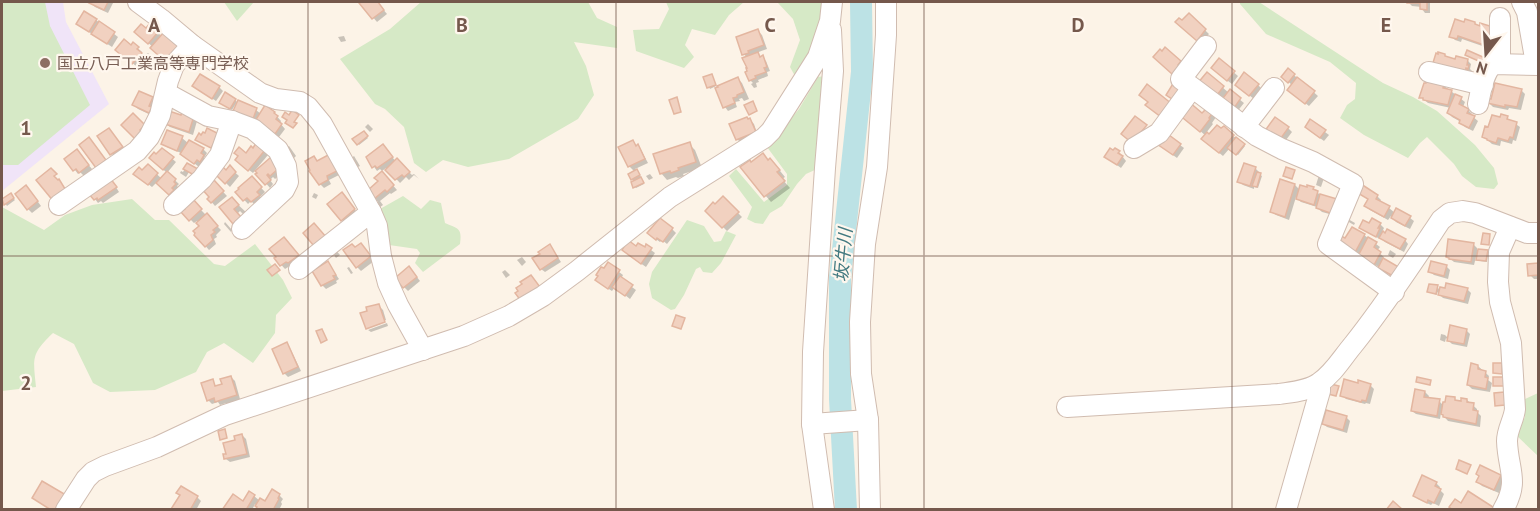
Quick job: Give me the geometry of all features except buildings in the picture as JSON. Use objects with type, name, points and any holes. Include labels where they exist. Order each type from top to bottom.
[{"type":"street","points":[[138,2],[192,45],[260,93],[276,99],[300,102],[308,107],[322,124],[371,212],[377,226],[388,283],[423,350]]},
{"type":"street","points":[[870,510],[863,421],[860,322],[865,244],[877,167],[886,2]]},
{"type":"street","points":[[1429,72],[1480,94],[1489,67],[1493,64],[1537,65],[1527,12],[1521,2]]},
{"type":"street","points":[[66,510],[86,479],[93,472],[105,466],[157,447],[225,415],[464,336],[510,316],[543,296],[670,197],[764,138],[771,131],[818,57],[831,11]]},
{"type":"street","points":[[824,510],[815,329],[833,71],[831,11]]},
{"type":"street","points":[[1500,18],[1500,63]]},
{"type":"street","points":[[59,205],[137,151],[149,137],[160,116],[174,65],[192,45]]},
{"type":"street","points":[[1206,46],[1181,79],[1265,141],[1313,162],[1353,184],[1328,244],[1394,292]]},
{"type":"street","points":[[1134,148],[1159,133],[1192,88]]},
{"type":"street","points":[[1244,127],[1274,88]]},
{"type":"street","points":[[166,93],[208,116],[232,121],[253,129],[278,150],[286,166],[288,182],[284,190],[242,229]]},
{"type":"street","points":[[174,205],[202,179],[220,155],[232,121]]},
{"type":"street","points":[[1067,407],[1279,394],[1312,387],[1320,383],[1336,365],[1394,292],[1442,220],[1450,213],[1463,211],[1476,213],[1527,233],[1539,233]]},
{"type":"street","points":[[299,269],[371,212]]},
{"type":"street","points":[[1503,510],[1512,488],[1513,477],[1507,439],[1515,409],[1511,343],[1500,302],[1498,266],[1499,252],[1510,227]]},
{"type":"street","points":[[1286,510],[1320,391],[1320,383]]},
{"type":"street","points":[[818,424],[863,421]]},
{"type":"shaded area","name":"国立八戸工業高等専門学校","points":[[2,2],[63,2],[66,22],[109,104],[2,191]]},
{"type":"green space","name":"国立八戸工業高等専門学校","points":[[2,2],[45,2],[50,26],[90,105],[18,165],[2,165]]},
{"type":"green space","points":[[224,2],[254,2],[237,21]]},
{"type":"green space","points":[[421,2],[588,2],[597,18],[617,27],[617,48],[574,42],[586,66],[594,95],[578,119],[509,159],[468,167],[443,160],[426,172],[414,163],[404,127],[385,109],[375,104],[340,59],[390,29]]},
{"type":"green space","points":[[666,2],[744,2],[729,15],[715,35],[692,29],[685,45],[694,57],[684,68],[636,51],[633,30],[659,29],[669,9]]},
{"type":"green space","points":[[778,2],[822,2],[822,13],[812,50],[795,76],[790,67],[800,40],[793,19]]},
{"type":"green space","points":[[1240,2],[1259,2],[1383,83],[1437,111],[1475,145],[1494,168],[1498,184],[1494,189],[1476,187],[1462,176],[1454,164],[1427,137],[1408,158],[1364,135],[1340,118],[1347,105],[1355,99],[1356,83],[1330,62],[1266,34]]},
{"type":"green space","points":[[825,76],[817,169],[806,174],[782,206],[770,213],[763,224],[747,219],[752,207],[729,176],[736,169],[764,202],[787,185],[787,174],[767,147],[799,109],[818,77]]},
{"type":"green space","points":[[403,196],[421,209],[430,200],[441,203],[445,223],[460,232],[460,244],[423,272],[415,263],[420,253],[417,249],[389,245],[380,209]]},
{"type":"green space","points":[[132,199],[155,220],[169,220],[214,264],[225,266],[255,244],[283,280],[292,298],[276,315],[275,333],[253,363],[224,343],[207,352],[196,372],[155,390],[110,392],[93,383],[74,344],[53,333],[35,357],[36,387],[2,391],[2,207],[44,230],[65,215],[92,205]]},
{"type":"green space","points":[[687,220],[704,226],[714,242],[721,241],[726,231],[736,235],[721,263],[712,273],[703,272],[700,267],[696,269],[684,295],[675,309],[671,310],[652,298],[649,284],[652,272]]},
{"type":"green space","points":[[1538,393],[1538,456],[1516,435],[1525,417],[1523,400]]},
{"type":"waterway","name":"坂牛川","points":[[846,510],[840,399],[840,278],[862,72],[861,2]]},
{"type":"place","name":"国立八戸工業高等専門学校","points":[[45,63]]}]
